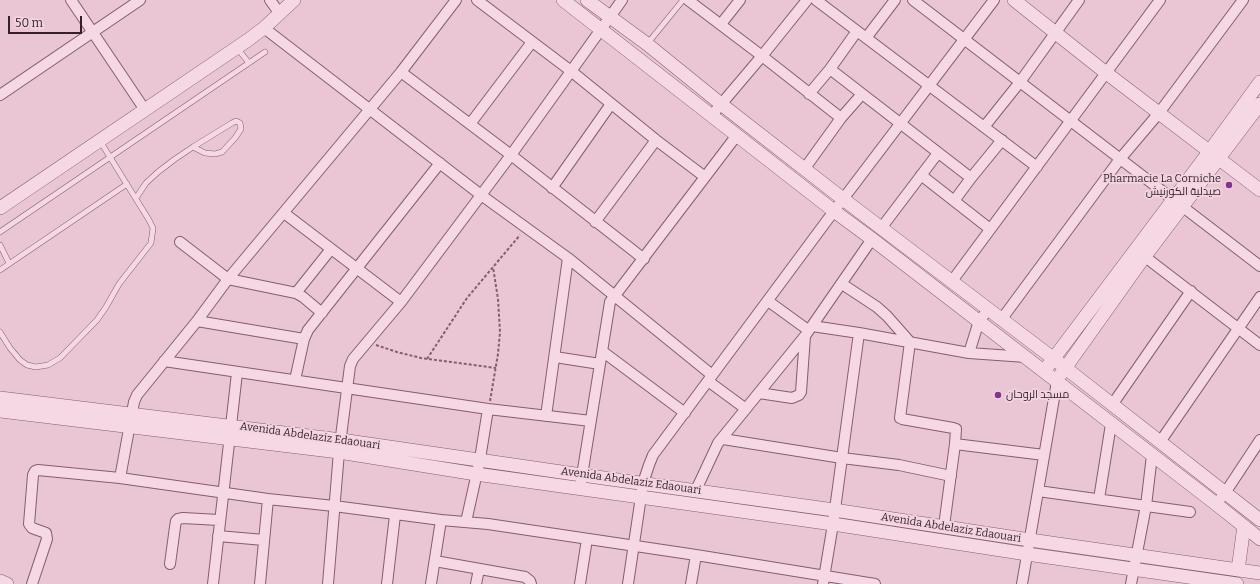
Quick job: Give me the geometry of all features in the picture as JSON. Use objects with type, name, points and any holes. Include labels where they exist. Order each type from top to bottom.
[{"type":"street","points":[[71,0],[145,110]]},
{"type":"street","points":[[0,95],[140,0]]},
{"type":"street","points":[[270,0],[280,14]]},
{"type":"street","points":[[0,208],[237,48],[264,28],[294,0]]},
{"type":"street","points":[[120,478],[135,399],[164,361],[198,321],[228,279],[401,72],[456,0]]},
{"type":"street","points":[[477,0],[571,71],[656,140],[705,177]]},
{"type":"street","points":[[563,0],[1260,539]]},
{"type":"street","points":[[587,0],[647,44],[843,199],[882,227],[1260,520]]},
{"type":"street","points":[[328,584],[340,446],[350,366],[353,359],[401,302],[511,155],[622,0]]},
{"type":"street","points":[[688,0],[841,118]]},
{"type":"street","points":[[721,24],[740,0]]},
{"type":"street","points":[[712,115],[807,0]]},
{"type":"street","points":[[816,0],[1037,168]]},
{"type":"street","points":[[866,38],[895,0]]},
{"type":"street","points":[[913,0],[1260,266]]},
{"type":"street","points":[[628,584],[643,483],[653,456],[834,211],[994,0]]},
{"type":"street","points":[[1014,0],[1105,72],[1260,190]]},
{"type":"street","points":[[984,127],[1020,82],[1079,0]]},
{"type":"street","points":[[952,281],[1037,168],[1105,72],[1160,0]]},
{"type":"street","points":[[1001,320],[1120,159],[1159,113],[1243,0]]},
{"type":"street","points":[[264,28],[481,195],[568,258],[746,409]]},
{"type":"street","points":[[809,94],[830,69],[857,31]]},
{"type":"street","points":[[470,124],[532,42]]},
{"type":"street","points":[[830,69],[971,178]]},
{"type":"street","points":[[401,72],[511,155],[644,259]]},
{"type":"street","points":[[1044,371],[1140,253],[1214,156],[1260,82]]},
{"type":"street","points":[[805,168],[841,118],[862,94]]},
{"type":"street","points":[[552,188],[611,104]]},
{"type":"street","points":[[1214,156],[1258,111]]},
{"type":"street","points":[[581,482],[609,306],[614,296],[644,259],[737,135]]},
{"type":"street","points":[[595,222],[656,140]]},
{"type":"street","points":[[954,201],[1002,140]]},
{"type":"street","points":[[882,227],[938,153]]},
{"type":"street","points":[[295,380],[304,339],[308,330],[440,163]]},
{"type":"street","points":[[921,176],[990,229]]},
{"type":"street","points":[[284,213],[401,302]]},
{"type":"street","points":[[696,490],[715,449],[808,331],[872,239]]},
{"type":"street","points":[[180,242],[228,279],[296,293],[322,313]]},
{"type":"street","points":[[296,293],[331,249]]},
{"type":"street","points":[[1140,253],[1260,345]]},
{"type":"street","points":[[1022,584],[1057,381],[1140,253]]},
{"type":"street","points":[[546,416],[568,258]]},
{"type":"street","points":[[842,284],[877,307],[910,342],[900,418],[953,428],[956,431],[944,526]]},
{"type":"street","points":[[1112,405],[1191,291]]},
{"type":"street","points":[[1160,442],[1260,297]]},
{"type":"street","points":[[768,301],[808,331],[859,333],[969,353],[1026,357]]},
{"type":"street","points":[[969,353],[979,321],[988,310]]},
{"type":"street","points":[[198,321],[304,339]]},
{"type":"street","points":[[759,393],[792,398],[799,395],[808,331]]},
{"type":"street","points":[[824,580],[859,333]]},
{"type":"street","points":[[602,351],[685,413]]},
{"type":"street","points":[[555,357],[600,364]]},
{"type":"street","points":[[164,361],[488,409],[591,421]]},
{"type":"street","points":[[213,584],[219,520],[232,425],[237,373]]},
{"type":"street","name":"Avenida Abdelaziz Edaouari","points":[[0,398],[230,438],[340,446],[480,459],[641,497],[1235,584]]},
{"type":"street","points":[[466,522],[480,459],[488,409]]},
{"type":"street","name":"Avenida Abdelaziz Edaouari","points":[[0,411],[232,425],[476,474],[581,482],[643,483],[1260,573]]},
{"type":"street","points":[[1099,499],[1112,424]]},
{"type":"street","points":[[723,439],[842,458],[899,465],[951,476]]},
{"type":"street","points":[[1216,504],[1260,440]]},
{"type":"street","points":[[955,444],[1044,455]]},
{"type":"street","points":[[1131,584],[1146,506],[1152,455]]},
{"type":"street","points":[[32,584],[47,539],[46,534],[32,528],[29,524],[34,473],[38,470],[120,478],[268,499],[334,506],[395,515],[466,522],[696,554],[824,580],[875,584]]},
{"type":"street","points":[[1038,491],[1190,512]]},
{"type":"street","points":[[260,584],[268,499]]},
{"type":"street","points":[[387,584],[395,515]]},
{"type":"street","points":[[170,564],[176,521],[178,519],[219,520]]},
{"type":"street","points":[[431,584],[441,520]]},
{"type":"street","points":[[1238,570],[1244,526]]},
{"type":"street","points":[[218,536],[264,540]]},
{"type":"street","points":[[580,584],[587,539]]},
{"type":"street","points":[[691,584],[696,554]]},
{"type":"street","points":[[435,561],[525,577],[530,580],[531,584]]},
{"type":"street","points":[[476,584],[479,569]]},
{"type":"street","points":[[0,581],[8,584]]},
{"type":"lane","points":[[647,44],[684,0]]},
{"type":"lane","points":[[237,48],[249,63]]},
{"type":"lane","points":[[0,232],[265,52]]},
{"type":"lane","points":[[136,198],[146,183],[158,172],[193,147],[232,123],[236,121],[240,123],[240,129],[235,138],[222,152],[215,154],[205,153],[193,147]]},
{"type":"lane","points":[[0,332],[10,348],[20,360],[27,365],[36,367],[48,365],[60,358],[97,320],[119,284],[151,243],[153,228],[100,140]]},
{"type":"lane","points":[[0,270],[127,184]]},
{"type":"lane","points":[[0,246],[9,263]]},
{"type":"path","points":[[427,359],[467,298],[526,228]]},
{"type":"path","points":[[488,409],[496,368],[500,317],[493,267]]},
{"type":"path","points":[[368,342],[397,352],[427,359],[496,368]]},
{"type":"place","name":"Pharmacie La Corniche صيدلية الكورنيش","points":[[1229,185]]},
{"type":"place","name":"مسجد الروحان","points":[[998,395]]}]
